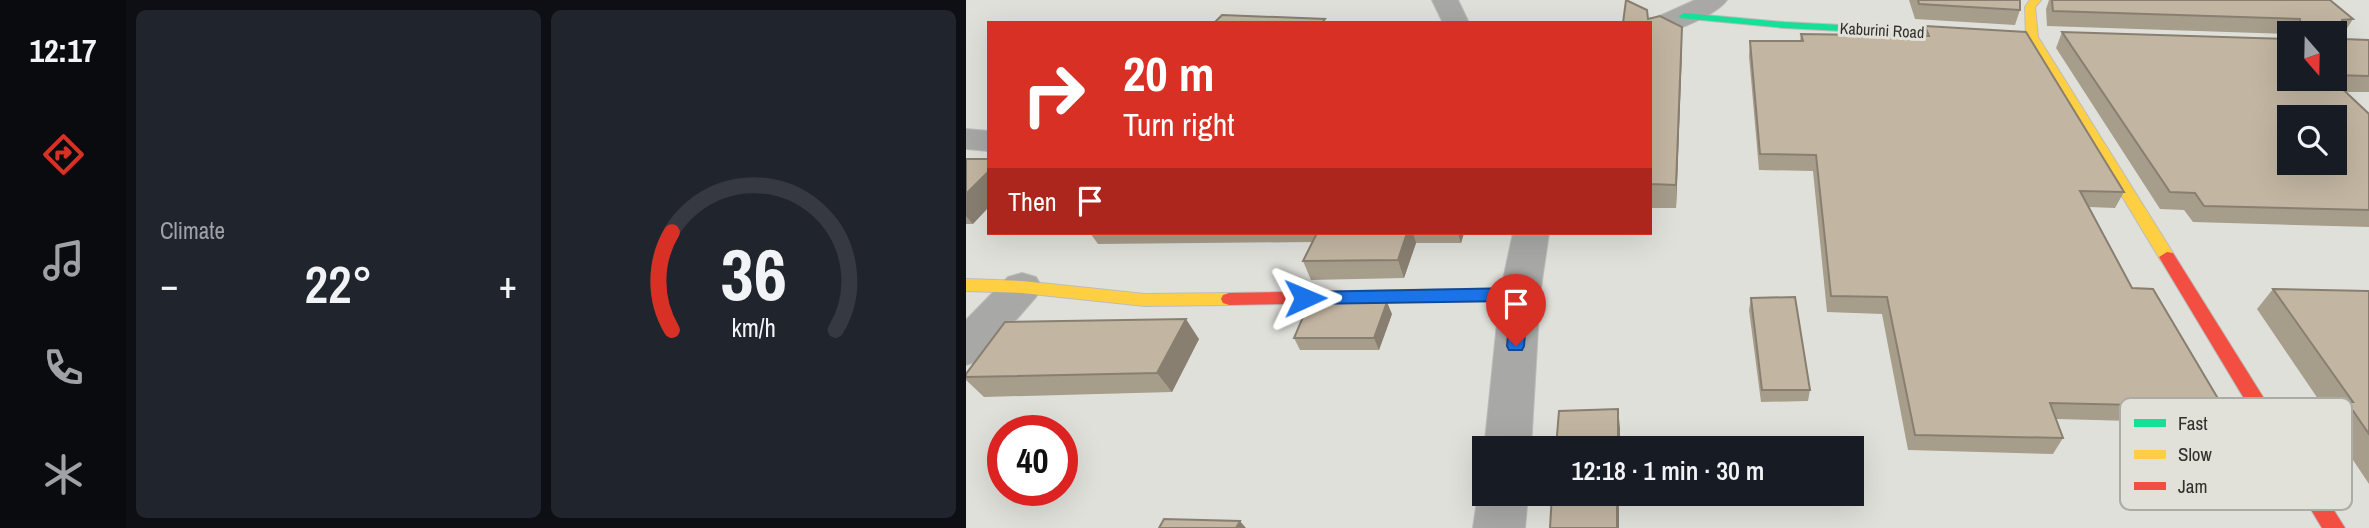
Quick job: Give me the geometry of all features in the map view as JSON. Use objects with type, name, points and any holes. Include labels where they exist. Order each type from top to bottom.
[{"type":"street","points":[[1445,0],[1455,21]]},
{"type":"street","points":[[1652,29],[1714,0]]},
{"type":"street","points":[[2036,0],[2030,7],[2032,37],[2254,398]]},
{"type":"street","name":"Kaburini Road","points":[[1684,16],[1784,25],[1991,35]]},
{"type":"street","points":[[966,139],[987,141]]},
{"type":"street","points":[[1508,436],[1520,295],[1531,235]]},
{"type":"street","points":[[966,285],[1022,286],[1144,300],[1520,295]]},
{"type":"street","points":[[966,348],[1022,286]]},
{"type":"street","points":[[1499,528],[1502,506]]},
{"type":"street","points":[[2323,510],[2334,528]]},
{"type":"building","points":[[1626,0],[1647,10],[1648,19],[1660,16],[1682,27],[1676,185],[1652,184],[1652,21],[1623,21]]},
{"type":"building","points":[[1918,0],[2020,0],[2020,10],[1919,4]]},
{"type":"building","points":[[2052,0],[2330,0],[2353,19],[2300,21],[2053,11]]},
{"type":"building","points":[[1222,15],[1325,19],[1324,21],[1216,21]]},
{"type":"building","points":[[1925,26],[2026,32],[2124,192],[2080,191],[2132,288],[2153,289],[2218,398],[2120,398],[2120,405],[2050,403],[2063,438],[1915,435],[1887,297],[1831,296],[1816,155],[1760,154],[1750,41],[1803,41],[1801,34],[1929,36]]},
{"type":"building","points":[[2062,32],[2277,39],[2277,91],[2345,91],[2369,114],[2369,210],[2204,206],[2195,193],[2170,192]]},
{"type":"building","points":[[2347,39],[2369,40],[2369,76],[2347,75]]},
{"type":"building","points":[[966,159],[987,159],[987,173],[966,194]]},
{"type":"building","points":[[1316,235],[1406,235],[1398,260],[1303,261]]},
{"type":"building","points":[[2273,289],[2369,291],[2369,434],[2352,409],[2353,402]]},
{"type":"building","points":[[1795,297],[1810,390],[1762,390],[1751,298]]},
{"type":"building","points":[[1387,302],[1374,338],[1294,338],[1309,303]]},
{"type":"building","points":[[1186,319],[1157,373],[966,377],[1005,322]]},
{"type":"building","points":[[1618,409],[1618,436],[1557,436],[1559,411]]},
{"type":"building","points":[[1551,506],[1617,506],[1617,528],[1550,528]]},
{"type":"building","points":[[1164,519],[1240,521],[1236,528],[1159,528]]},
{"type":"traffic: fast","points":[[1684,16],[1784,25],[1976,35]]},
{"type":"traffic: slow","points":[[2036,0],[2030,7],[2032,37],[2167,257]]},
{"type":"traffic: slow","points":[[966,285],[1022,287],[1145,300],[1229,299]]},
{"type":"traffic: jam","points":[[2167,257],[2254,398]]},
{"type":"traffic: jam","points":[[1229,299],[1520,294]]},
{"type":"traffic: jam","points":[[2323,510],[2334,528]]},
{"type":"route","points":[[1305,298],[1520,295],[1516,346]]}]
